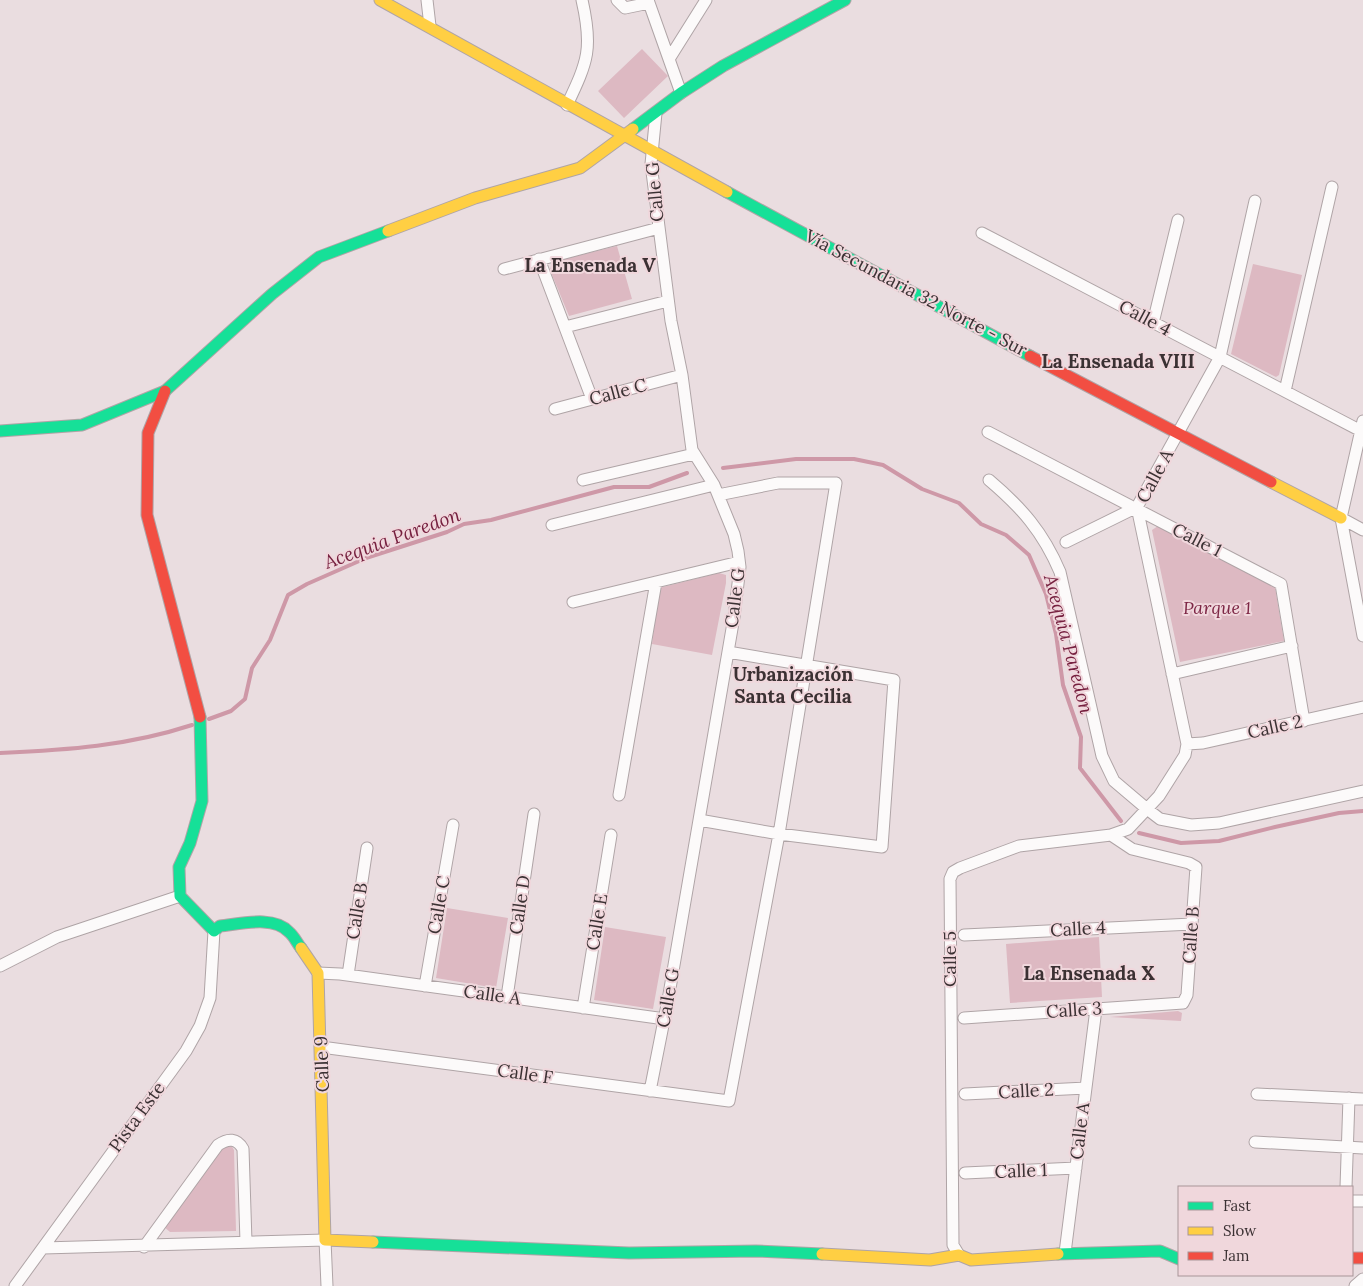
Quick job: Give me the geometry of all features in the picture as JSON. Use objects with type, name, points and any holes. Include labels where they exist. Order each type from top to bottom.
[{"type":"street","name":"Vía Secundaria 32 Norte - Sur","points":[[380,0],[430,26],[624,137],[1178,434],[1341,518]]},
{"type":"street","points":[[426,0],[430,26]]},
{"type":"street","points":[[567,105],[583,73],[587,54],[589,33],[582,0]]},
{"type":"street","points":[[617,0],[625,8],[649,2],[681,93]]},
{"type":"street","points":[[669,59],[706,0]]},
{"type":"street","points":[[0,431],[82,425],[165,391],[272,294],[319,257],[475,198],[580,168],[681,93],[723,66],[845,0]]},
{"type":"street","name":"Calle G","points":[[650,1091],[665,1019],[728,652],[738,588],[739,562],[734,534],[716,490],[692,450],[682,375],[668,302],[651,164],[656,113]]},
{"type":"street","points":[[1285,391],[1332,187]]},
{"type":"street","name":"Calle A","points":[[1186,744],[1137,507],[1220,357],[1256,201]]},
{"type":"street","points":[[1153,323],[1178,220]]},
{"type":"street","points":[[504,269],[659,228]]},
{"type":"street","name":"Calle 4","points":[[982,233],[1285,391],[1362,426]]},
{"type":"street","points":[[539,259],[592,399]]},
{"type":"street","points":[[565,328],[668,302]]},
{"type":"street","name":"Calle C","points":[[555,408],[682,375]]},
{"type":"street","points":[[165,391],[148,433],[147,515],[201,721],[202,801],[190,843],[179,867],[180,896],[214,931],[220,926],[249,923],[267,922],[280,925],[289,931],[318,973]]},
{"type":"street","points":[[1362,426],[1341,518],[1363,636]]},
{"type":"street","name":"Calle 1","points":[[988,432],[1137,507],[1281,584],[1304,721]]},
{"type":"street","points":[[583,480],[694,454]]},
{"type":"street","points":[[989,480],[1018,504],[1051,550],[1060,572],[1102,756],[1114,781],[1147,809],[1160,819],[1191,825],[1219,823],[1363,791]]},
{"type":"street","points":[[552,525],[716,490],[778,484],[836,483],[779,834]]},
{"type":"street","points":[[1066,542],[1137,507]]},
{"type":"street","points":[[1341,518],[1363,530]]},
{"type":"street","points":[[573,602],[739,562]]},
{"type":"street","points":[[619,795],[656,582]]},
{"type":"street","points":[[1172,674],[1292,646]]},
{"type":"street","points":[[699,820],[779,834],[882,848],[894,680],[728,652]]},
{"type":"street","name":"Calle 2","points":[[1186,744],[1203,743],[1363,707]]},
{"type":"street","points":[[1147,809],[1159,796],[1185,755],[1186,744]]},
{"type":"street","name":"Calle 5","points":[[959,1255],[953,1245],[950,879],[953,872],[960,868],[1019,846],[1111,835],[1128,829],[1147,809]]},
{"type":"street","name":"Calle D","points":[[507,997],[534,814]]},
{"type":"street","name":"Calle C","points":[[424,986],[453,825]]},
{"type":"street","name":"Calle F","points":[[321,1047],[729,1101],[779,834]]},
{"type":"street","name":"Calle E","points":[[583,1008],[611,835]]},
{"type":"street","name":"Calle B","points":[[1111,835],[1132,849],[1189,863],[1196,867],[1187,995],[1183,1003]]},
{"type":"street","name":"Calle B","points":[[348,975],[367,848]]},
{"type":"street","points":[[0,966],[57,937],[180,896]]},
{"type":"street","name":"Calle 4","points":[[964,935],[1192,924]]},
{"type":"street","name":"Pista Este","points":[[15,1286],[186,1051],[200,1026],[210,998],[214,931]]},
{"type":"street","name":"Calle A","points":[[318,973],[348,975],[665,1019]]},
{"type":"street","name":"Calle 9","points":[[318,973],[327,1286]]},
{"type":"street","name":"Calle 3","points":[[964,1018],[1183,1003]]},
{"type":"street","name":"Calle A","points":[[1065,1252],[1096,1009]]},
{"type":"street","name":"Calle 2","points":[[966,1094],[1086,1088]]},
{"type":"street","points":[[1257,1094],[1363,1099]]},
{"type":"street","points":[[1346,1186],[1349,1098]]},
{"type":"street","points":[[144,1247],[218,1145],[225,1140],[234,1140],[240,1143],[244,1149],[246,1242]]},
{"type":"street","points":[[1256,1142],[1363,1148]]},
{"type":"street","name":"Calle 1","points":[[966,1173],[1076,1168]]},
{"type":"street","points":[[43,1248],[144,1247],[325,1240],[629,1253],[756,1252],[930,1260],[959,1255],[971,1260],[1029,1257],[1065,1252],[1160,1251],[1178,1259]]},
{"type":"street","points":[[1355,1286],[1363,1279]]},
{"type":"green space","points":[[642,49],[668,76],[624,118],[598,91]]},
{"type":"green space","points":[[617,246],[632,299],[569,316],[550,270],[552,262]]},
{"type":"green space","points":[[1253,264],[1302,275],[1279,375],[1276,377],[1231,354]]},
{"type":"green space","name":"Parque 1","points":[[1158,526],[1275,587],[1284,641],[1180,662],[1152,530]]},
{"type":"green space","points":[[719,573],[726,575],[726,583],[712,655],[652,644],[659,588]]},
{"type":"green space","points":[[447,908],[508,918],[496,988],[436,978]]},
{"type":"green space","points":[[605,927],[666,937],[653,1009],[594,1000]]},
{"type":"green space","points":[[1099,937],[1102,997],[1010,1003],[1006,944]]},
{"type":"green space","points":[[1178,1011],[1182,1013],[1181,1021],[1110,1017]]},
{"type":"green space","points":[[221,1145],[231,1145],[234,1150],[236,1231],[170,1232],[163,1226]]},
{"type":"waterway","name":"Acequia Paredon","points":[[723,468],[796,459],[854,459],[883,465],[922,489],[959,503],[981,524],[1006,535],[1029,555],[1046,594],[1056,634],[1063,685],[1081,737],[1080,768],[1121,821]]},
{"type":"waterway","name":"Acequia Paredon","points":[[209,719],[231,711],[245,699],[252,668],[270,640],[288,595],[307,584],[366,558],[447,532],[464,524],[491,520],[614,487],[649,487],[687,473]]},
{"type":"waterway","name":"Acequia Paredon","points":[[0,753],[97,746],[144,738],[192,725]]},
{"type":"waterway","name":"Acequia Paredon","points":[[1139,833],[1181,843],[1219,841],[1339,813],[1363,811]]},
{"type":"traffic: fast","points":[[633,129],[681,93],[723,66],[845,0]]},
{"type":"traffic: fast","points":[[727,192],[1030,356]]},
{"type":"traffic: fast","points":[[0,431],[82,425],[165,391],[272,294],[319,257],[388,231]]},
{"type":"traffic: fast","points":[[200,717],[202,801],[190,843],[179,867],[180,896],[214,931],[220,926],[266,922],[283,927],[291,934],[301,948]]},
{"type":"traffic: fast","points":[[373,1242],[629,1253],[756,1251],[822,1254]]},
{"type":"traffic: fast","points":[[1058,1254],[1160,1251],[1178,1259]]},
{"type":"traffic: slow","points":[[380,0],[727,192]]},
{"type":"traffic: slow","points":[[388,231],[475,198],[580,168],[633,129]]},
{"type":"traffic: slow","points":[[1271,482],[1341,518]]},
{"type":"traffic: slow","points":[[301,948],[318,973],[325,1240],[373,1242]]},
{"type":"traffic: slow","points":[[822,1254],[930,1260],[959,1255],[971,1260],[1058,1254]]},
{"type":"traffic: jam","points":[[1030,356],[1271,482]]},
{"type":"traffic: jam","points":[[165,391],[148,433],[147,515],[200,717]]},
{"type":"traffic: jam","points":[[1353,1258],[1363,1258]]},
{"type":"district","name":"La Ensenada V","points":[[590,265]]},
{"type":"district","name":"La Ensenada VIII","points":[[1118,361]]},
{"type":"district","name":"Urbanización Santa Cecilia","points":[[793,685]]},
{"type":"district","name":"La Ensenada X","points":[[1089,973]]}]
